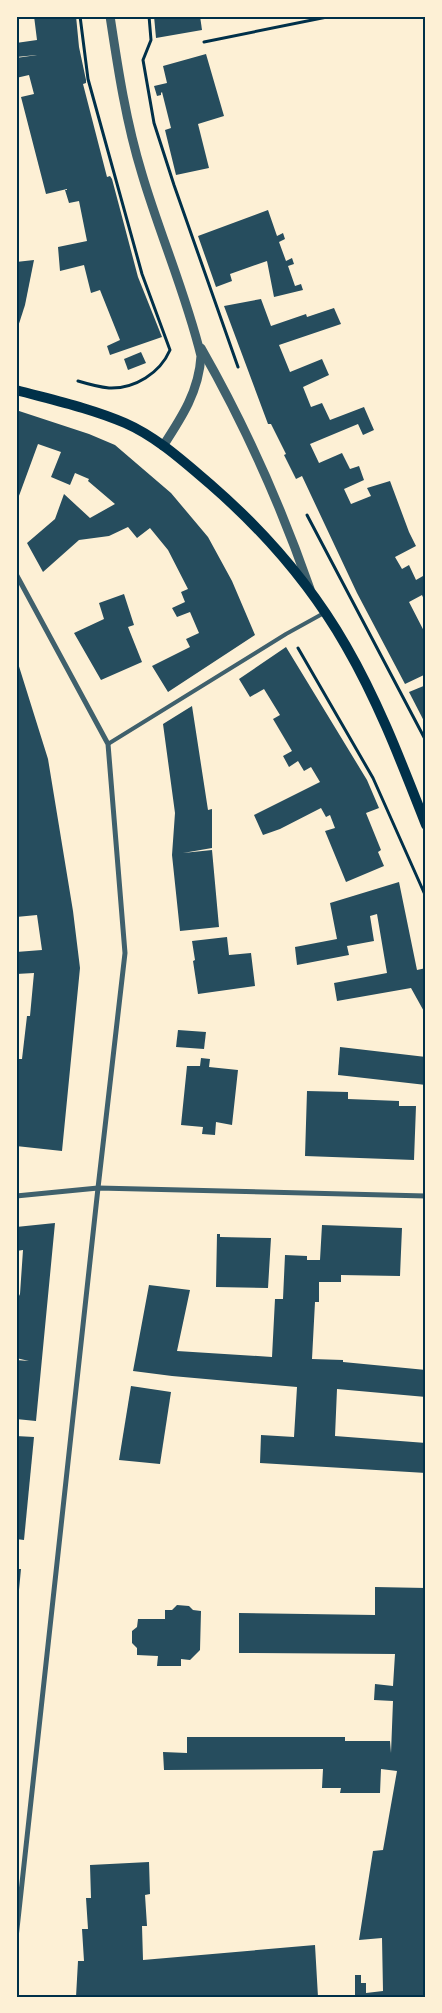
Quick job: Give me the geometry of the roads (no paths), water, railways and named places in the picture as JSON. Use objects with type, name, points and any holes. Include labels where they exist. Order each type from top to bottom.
[{"type":"main road","points":[[16,390],[88,409],[126,424],[164,446],[221,494],[256,527],[312,596],[345,644],[376,702],[426,825]]},
{"type":"street","points":[[110,16],[123,98],[136,154],[201,356],[194,394],[188,408],[164,446]]},
{"type":"street","points":[[197,342],[226,393],[278,503],[290,531],[312,596]]},
{"type":"street","points":[[16,574],[108,744],[125,953],[16,1938]]},
{"type":"street","points":[[16,1196],[98,1188],[426,1196]]},
{"type":"lane","points":[[108,744],[286,634],[324,613]]}]
